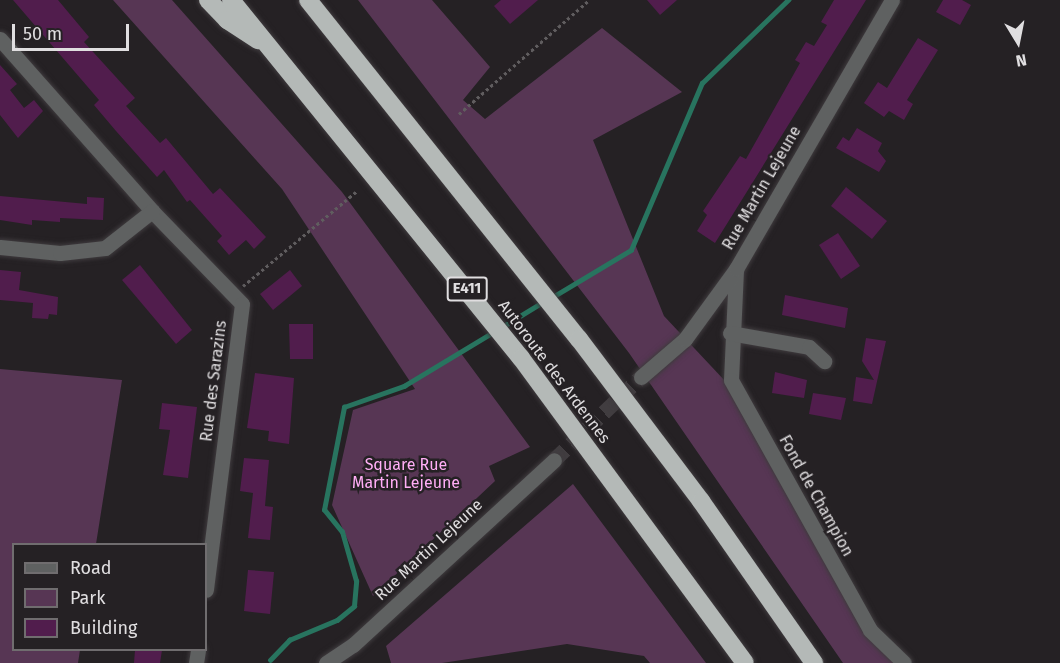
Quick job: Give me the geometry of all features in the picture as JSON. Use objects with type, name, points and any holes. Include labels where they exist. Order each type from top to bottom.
[{"type":"highway","points":[[208,0],[227,20],[274,51]]},
{"type":"highway","name":"Autoroute des Ardennes","points":[[231,0],[521,358],[744,663]]},
{"type":"highway","points":[[308,0],[586,349],[701,501],[814,663]]},
{"type":"highway","points":[[320,0],[329,26]]},
{"type":"street","name":"Rue Martin Lejeune","points":[[641,377],[685,339],[736,269],[892,0]]},
{"type":"street","name":"Rue des Sarazins","points":[[0,39],[152,211],[242,304],[207,582]]},
{"type":"street","points":[[0,247],[60,253],[105,248],[152,211]]},
{"type":"street","name":"Fond de Champion","points":[[736,269],[730,333],[731,380],[870,630],[904,663]]},
{"type":"street","points":[[730,333],[808,347],[824,361]]},
{"type":"street","name":"Rue Martin Lejeune","points":[[326,663],[353,645],[554,460]]},
{"type":"path","points":[[459,114],[589,0]]},
{"type":"path","points":[[232,295],[357,191]]},
{"type":"green space","name":"Square Rue Martin Lejeune","points":[[113,0],[172,0],[342,192],[530,447],[489,466],[495,481],[373,596],[332,505],[353,410],[415,389],[282,189]]},
{"type":"green space","points":[[358,0],[432,0],[490,67],[463,100],[485,119],[602,28],[682,92],[593,140],[664,316],[726,382],[849,591],[904,663],[843,663],[629,353]]},
{"type":"green space","points":[[0,369],[122,380],[96,543],[12,543],[12,651],[80,651],[78,663],[0,663]]},
{"type":"green space","points":[[573,484],[706,663],[650,663],[644,656],[567,644],[442,663],[391,663],[386,646]]},
{"type":"building","points":[[13,0],[58,0],[89,37],[84,42],[135,98],[126,106],[160,143],[166,138],[213,194],[220,188],[266,237],[254,249],[246,240],[229,255],[217,241],[222,236],[190,200],[187,202],[164,170],[157,177],[116,131],[94,105],[99,100]]},
{"type":"building","points":[[501,0],[538,0],[510,24],[494,6]]},
{"type":"building","points":[[647,0],[677,0],[660,15]]},
{"type":"building","points":[[834,0],[866,0],[715,243],[697,231],[707,215],[703,211],[740,156],[746,159],[800,63],[795,60],[806,42],[814,46],[827,25],[821,22]]},
{"type":"building","points":[[943,0],[962,0],[971,5],[960,25],[936,12]]},
{"type":"building","points":[[918,38],[938,50],[907,100],[913,104],[904,120],[889,111],[884,117],[864,103],[878,82],[887,88]]},
{"type":"building","points":[[0,65],[17,84],[10,90],[24,108],[34,100],[43,111],[18,138],[0,115]]},
{"type":"building","points":[[857,128],[882,143],[878,151],[886,161],[879,172],[836,148],[843,137],[849,141]]},
{"type":"building","points":[[846,187],[887,221],[872,239],[831,206]]},
{"type":"building","points":[[0,196],[87,204],[87,197],[104,198],[103,220],[60,218],[60,222],[32,220],[32,225],[0,220]]},
{"type":"building","points":[[838,233],[860,266],[841,279],[819,245]]},
{"type":"building","points":[[140,265],[192,330],[176,344],[122,280]]},
{"type":"building","points":[[0,270],[21,272],[19,290],[58,297],[57,315],[49,314],[48,319],[32,318],[33,303],[0,300]]},
{"type":"building","points":[[290,270],[302,286],[273,310],[260,294]]},
{"type":"building","points":[[785,295],[848,308],[845,328],[782,315]]},
{"type":"building","points":[[289,324],[313,324],[313,359],[290,359]]},
{"type":"building","points":[[866,338],[886,341],[872,404],[853,401],[856,377],[874,380],[862,361]]},
{"type":"building","points":[[775,372],[807,380],[804,398],[772,393]]},
{"type":"building","points":[[255,373],[294,378],[289,444],[268,441],[269,431],[247,428]]},
{"type":"building","points":[[813,393],[846,398],[841,420],[809,414]]},
{"type":"building","points":[[162,403],[197,407],[188,478],[163,475],[170,430],[159,429]]},
{"type":"building","points":[[244,458],[269,460],[265,506],[273,507],[270,540],[248,538],[253,493],[240,491]]},
{"type":"building","points":[[248,570],[274,572],[270,614],[244,611]]},
{"type":"building","points":[[135,651],[162,651],[160,663],[134,663]]},
{"type":"waterway","points":[[551,298],[631,250],[702,83],[788,0]]},
{"type":"waterway","points":[[502,327],[543,302]]},
{"type":"waterway","points":[[270,660],[289,640],[337,620],[354,606],[356,581],[342,532],[324,510],[344,407],[404,386],[495,331]]},
{"type":"tunnel","points":[[554,460],[641,377]]}]
